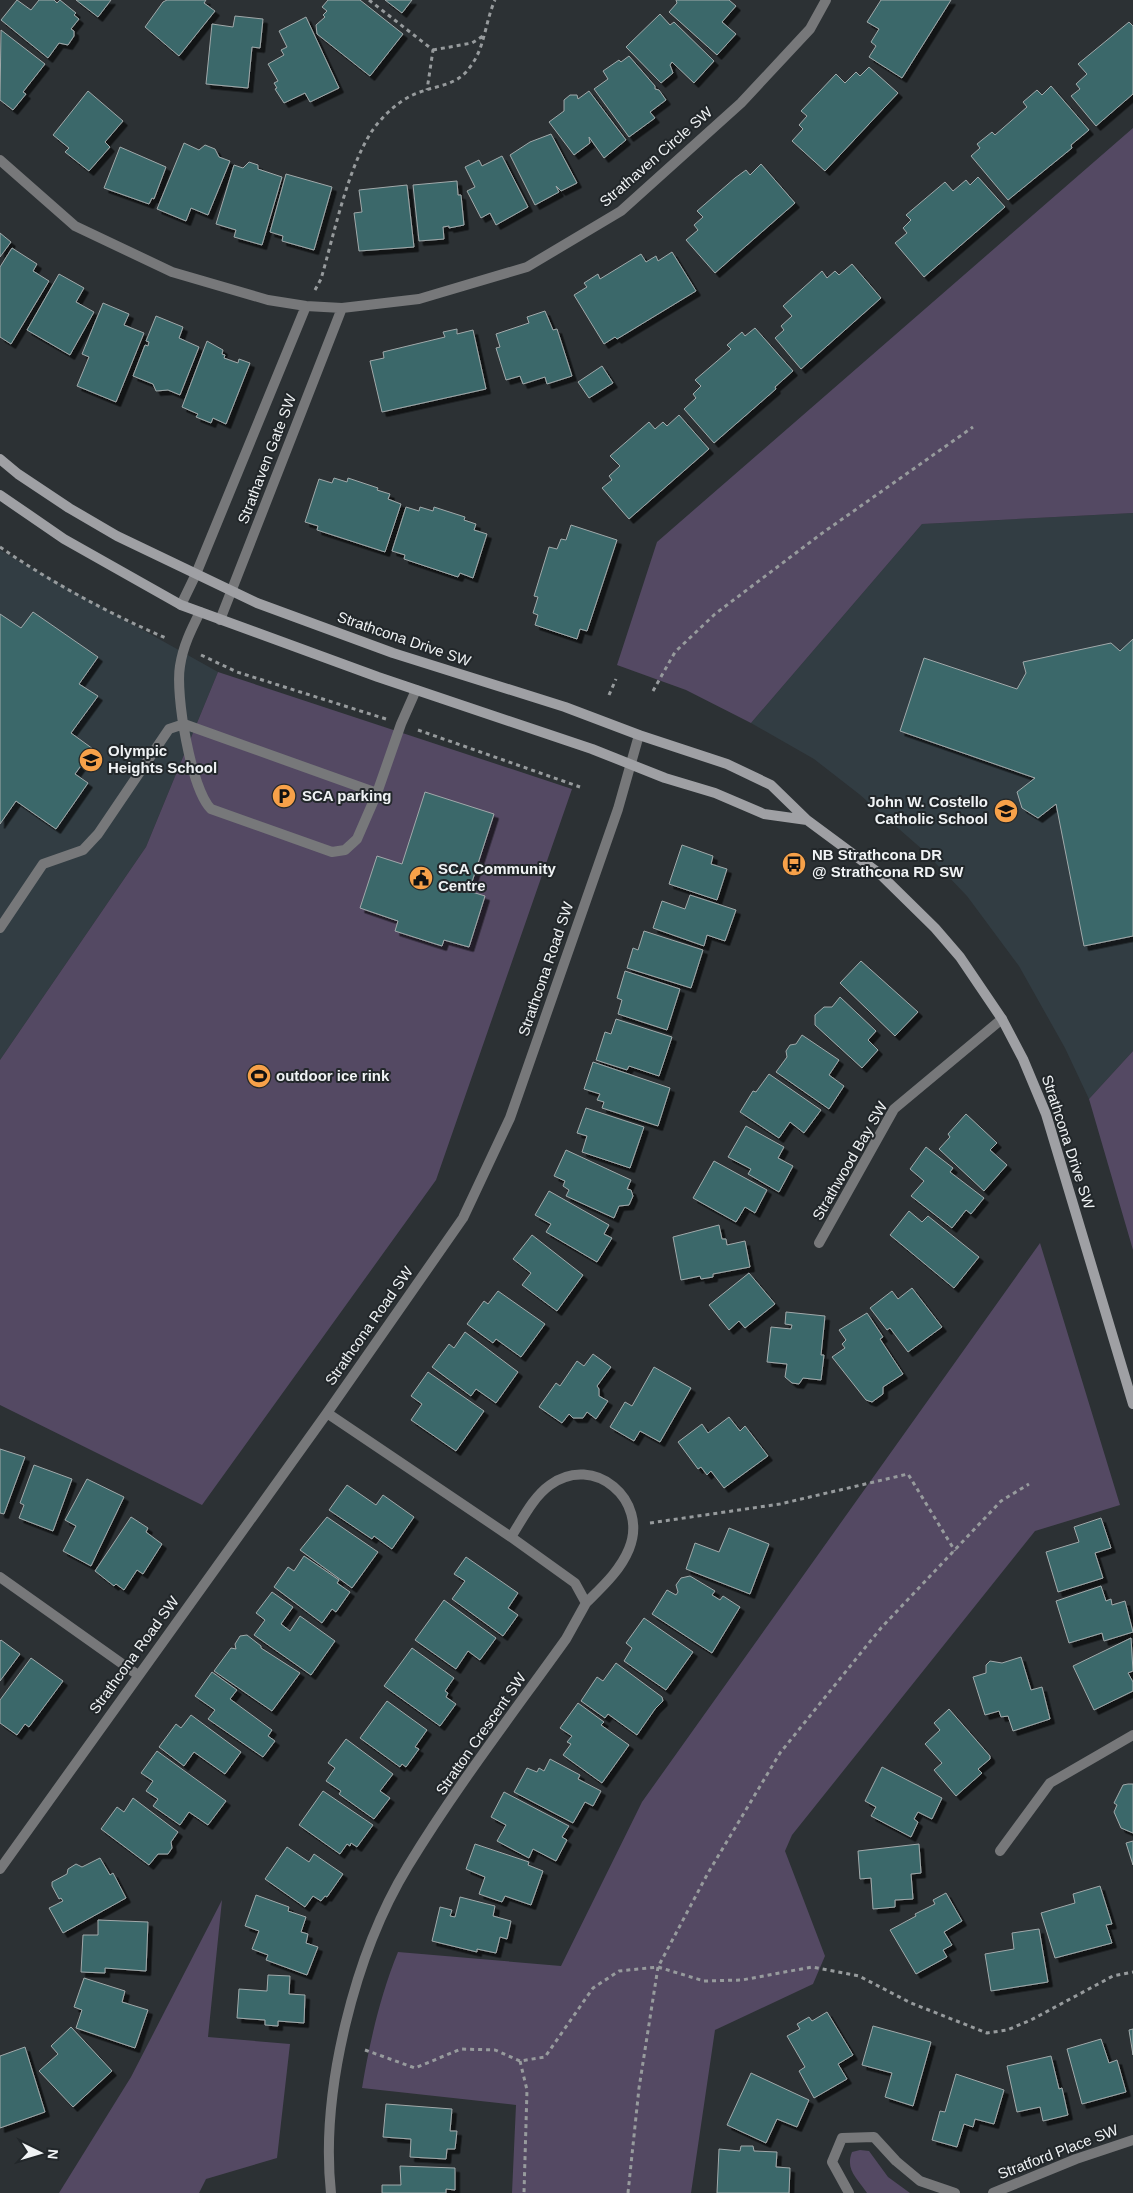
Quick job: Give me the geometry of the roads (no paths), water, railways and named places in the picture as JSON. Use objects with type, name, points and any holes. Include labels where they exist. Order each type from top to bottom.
[{"type":"street","name":"Strathaven Circle SW","points":[[0,160],[76,226],[172,272],[268,300],[306,306],[342,308],[419,299],[527,268],[621,211],[741,103],[810,29],[826,0]]},
{"type":"street","name":"Strathaven Gate SW","points":[[180,605],[196,574],[306,306]]},
{"type":"street","name":"Strathaven Gate SW","points":[[220,620],[342,308]]},
{"type":"street","name":"Strathcona Drive SW","points":[[0,459],[18,474],[69,508],[117,536],[271,608],[393,653],[565,707],[639,735],[727,764],[771,785],[807,820],[880,874],[935,928],[966,965],[1002,1019],[1023,1059],[1046,1114],[1133,1404]]},
{"type":"street","name":"Strathcona Drive SW","points":[[0,495],[64,539],[180,605],[416,690],[592,749],[715,793],[764,814],[807,820]]},
{"type":"street","points":[[200,612],[183,646],[179,668],[180,702],[194,774],[204,802],[211,809],[332,852],[345,850],[357,839],[378,793],[401,724],[416,690]]},
{"type":"street","points":[[0,928],[43,864],[83,850],[98,834],[169,730],[184,724],[378,793]]},
{"type":"street","name":"Strathcona Road SW","points":[[0,1868],[327,1414],[467,1210],[510,1118],[618,809],[639,735]]},
{"type":"street","name":"Strathwood Bay SW","points":[[819,1243],[894,1109],[1002,1019]]},
{"type":"street","points":[[327,1414],[511,1537],[575,1583],[586,1603]]},
{"type":"street","name":"Stratton Crescent SW","points":[[331,2193],[332,2115],[336,2079],[350,2008],[372,1940],[408,1866],[566,1638],[586,1603],[613,1576],[629,1549],[634,1525],[628,1503],[613,1486],[601,1479],[575,1475],[550,1484],[541,1493],[511,1537]]},
{"type":"street","points":[[0,1577],[138,1675]]},
{"type":"street","points":[[1000,1851],[1050,1783],[1133,1734]]},
{"type":"street","points":[[849,2193],[832,2162],[842,2138],[874,2137],[896,2161],[920,2181],[955,2193]]},
{"type":"street","name":"Stratford Place SW","points":[[993,2193],[1076,2159],[1133,2140]]},
{"type":"place","name":"Olympic Heights School","points":[[91,760]]},
{"type":"place","name":"SCA parking","points":[[284,796]]},
{"type":"place","name":"John W. Costello Catholic School","points":[[1006,811]]},
{"type":"place","name":"NB Strathcona DR @ Strathcona RD SW","points":[[794,864]]},
{"type":"place","name":"SCA Community Centre","points":[[421,878]]},
{"type":"place","name":"outdoor ice rink","points":[[259,1076]]}]
